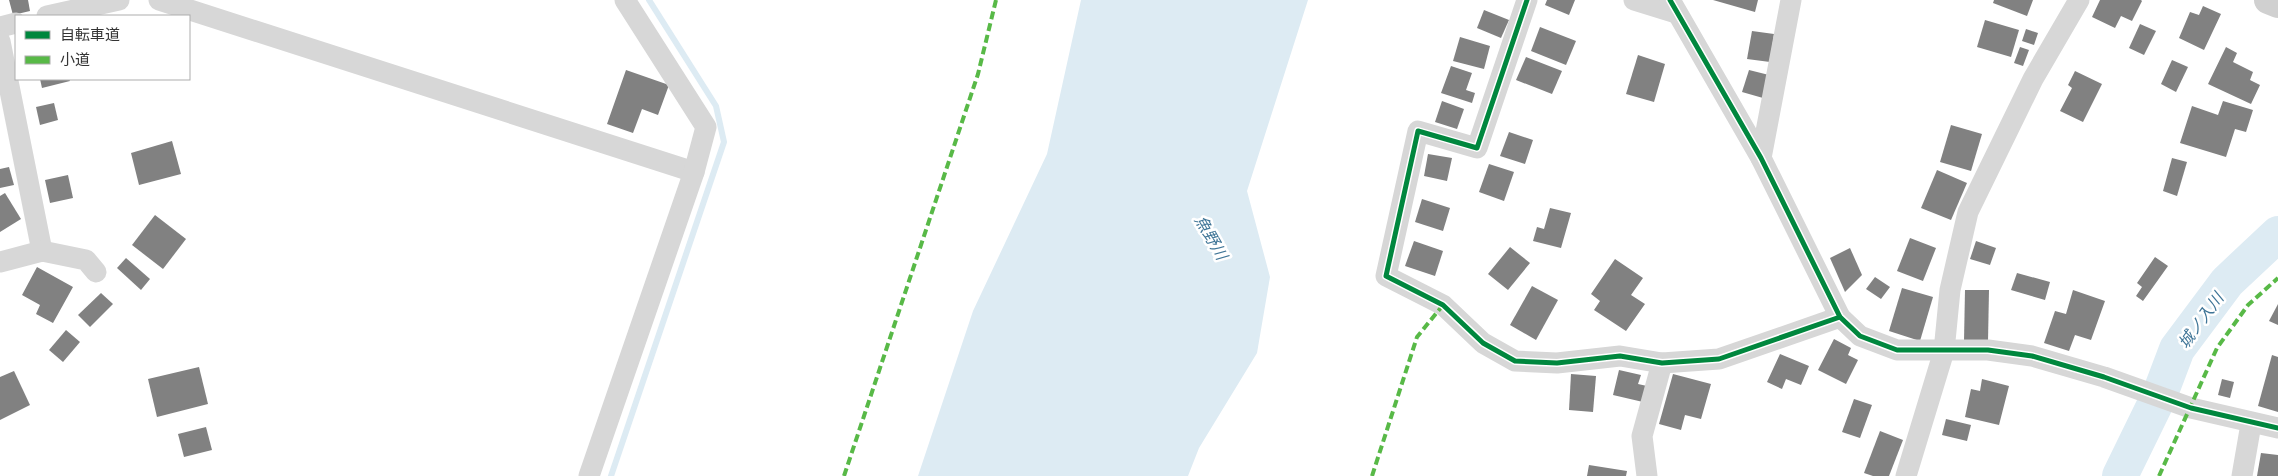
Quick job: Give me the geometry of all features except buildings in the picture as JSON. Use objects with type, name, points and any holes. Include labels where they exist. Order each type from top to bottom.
[{"type":"main road","points":[[2268,0],[2278,4]]},
{"type":"street","points":[[52,15],[119,0]]},
{"type":"street","points":[[159,0],[694,172]]},
{"type":"street","points":[[588,476],[694,172],[706,127],[625,0]]},
{"type":"street","points":[[1527,0],[1477,148],[1418,131],[1386,276],[1443,305],[1483,343],[1515,361],[1557,363],[1620,356],[1662,363],[1719,359],[1840,317]]},
{"type":"street","points":[[1634,0],[1673,6],[1761,158],[1840,317],[1860,336],[1897,350],[1988,350],[2032,356],[2104,377],[2191,408],[2251,424],[2278,428]]},
{"type":"street","points":[[1761,158],[1791,0]]},
{"type":"street","points":[[1906,476],[1944,351],[1950,290],[1968,212],[2033,79],[2079,0]]},
{"type":"street","points":[[0,27],[15,23]]},
{"type":"street","points":[[0,41],[42,251]]},
{"type":"street","points":[[0,262],[42,251],[86,260],[96,272]]},
{"type":"street","points":[[1647,476],[1642,436],[1662,363]]},
{"type":"street","points":[[2242,476],[2251,424]]},
{"type":"water","name":"魚野川","points":[[1081,0],[1308,0],[1247,191],[1270,277],[1257,353],[1199,448],[1188,476],[918,476],[973,311],[1047,154]]},
{"type":"waterway","points":[[611,476],[724,142],[716,106],[649,0]]},
{"type":"waterway","name":"城ノ入川","points":[[2120,476],[2160,394],[2177,349],[2227,282],[2278,234]]},
{"type":"marked path","points":[[844,476],[978,74],[996,0]]},
{"type":"marked path","points":[[2159,476],[2217,348],[2248,305],[2278,278]]},
{"type":"marked path","points":[[1372,476],[1417,337],[1443,305]]},
{"type":"cycle path","points":[[1527,0],[1477,148],[1418,131],[1386,276],[1443,305],[1483,343],[1515,361],[1557,363],[1620,356],[1662,363],[1719,359],[1840,317]]},
{"type":"cycle path","points":[[1670,0],[1761,158],[1840,317],[1860,336],[1897,350],[1988,350],[2032,356],[2104,377],[2191,408],[2278,428]]}]
